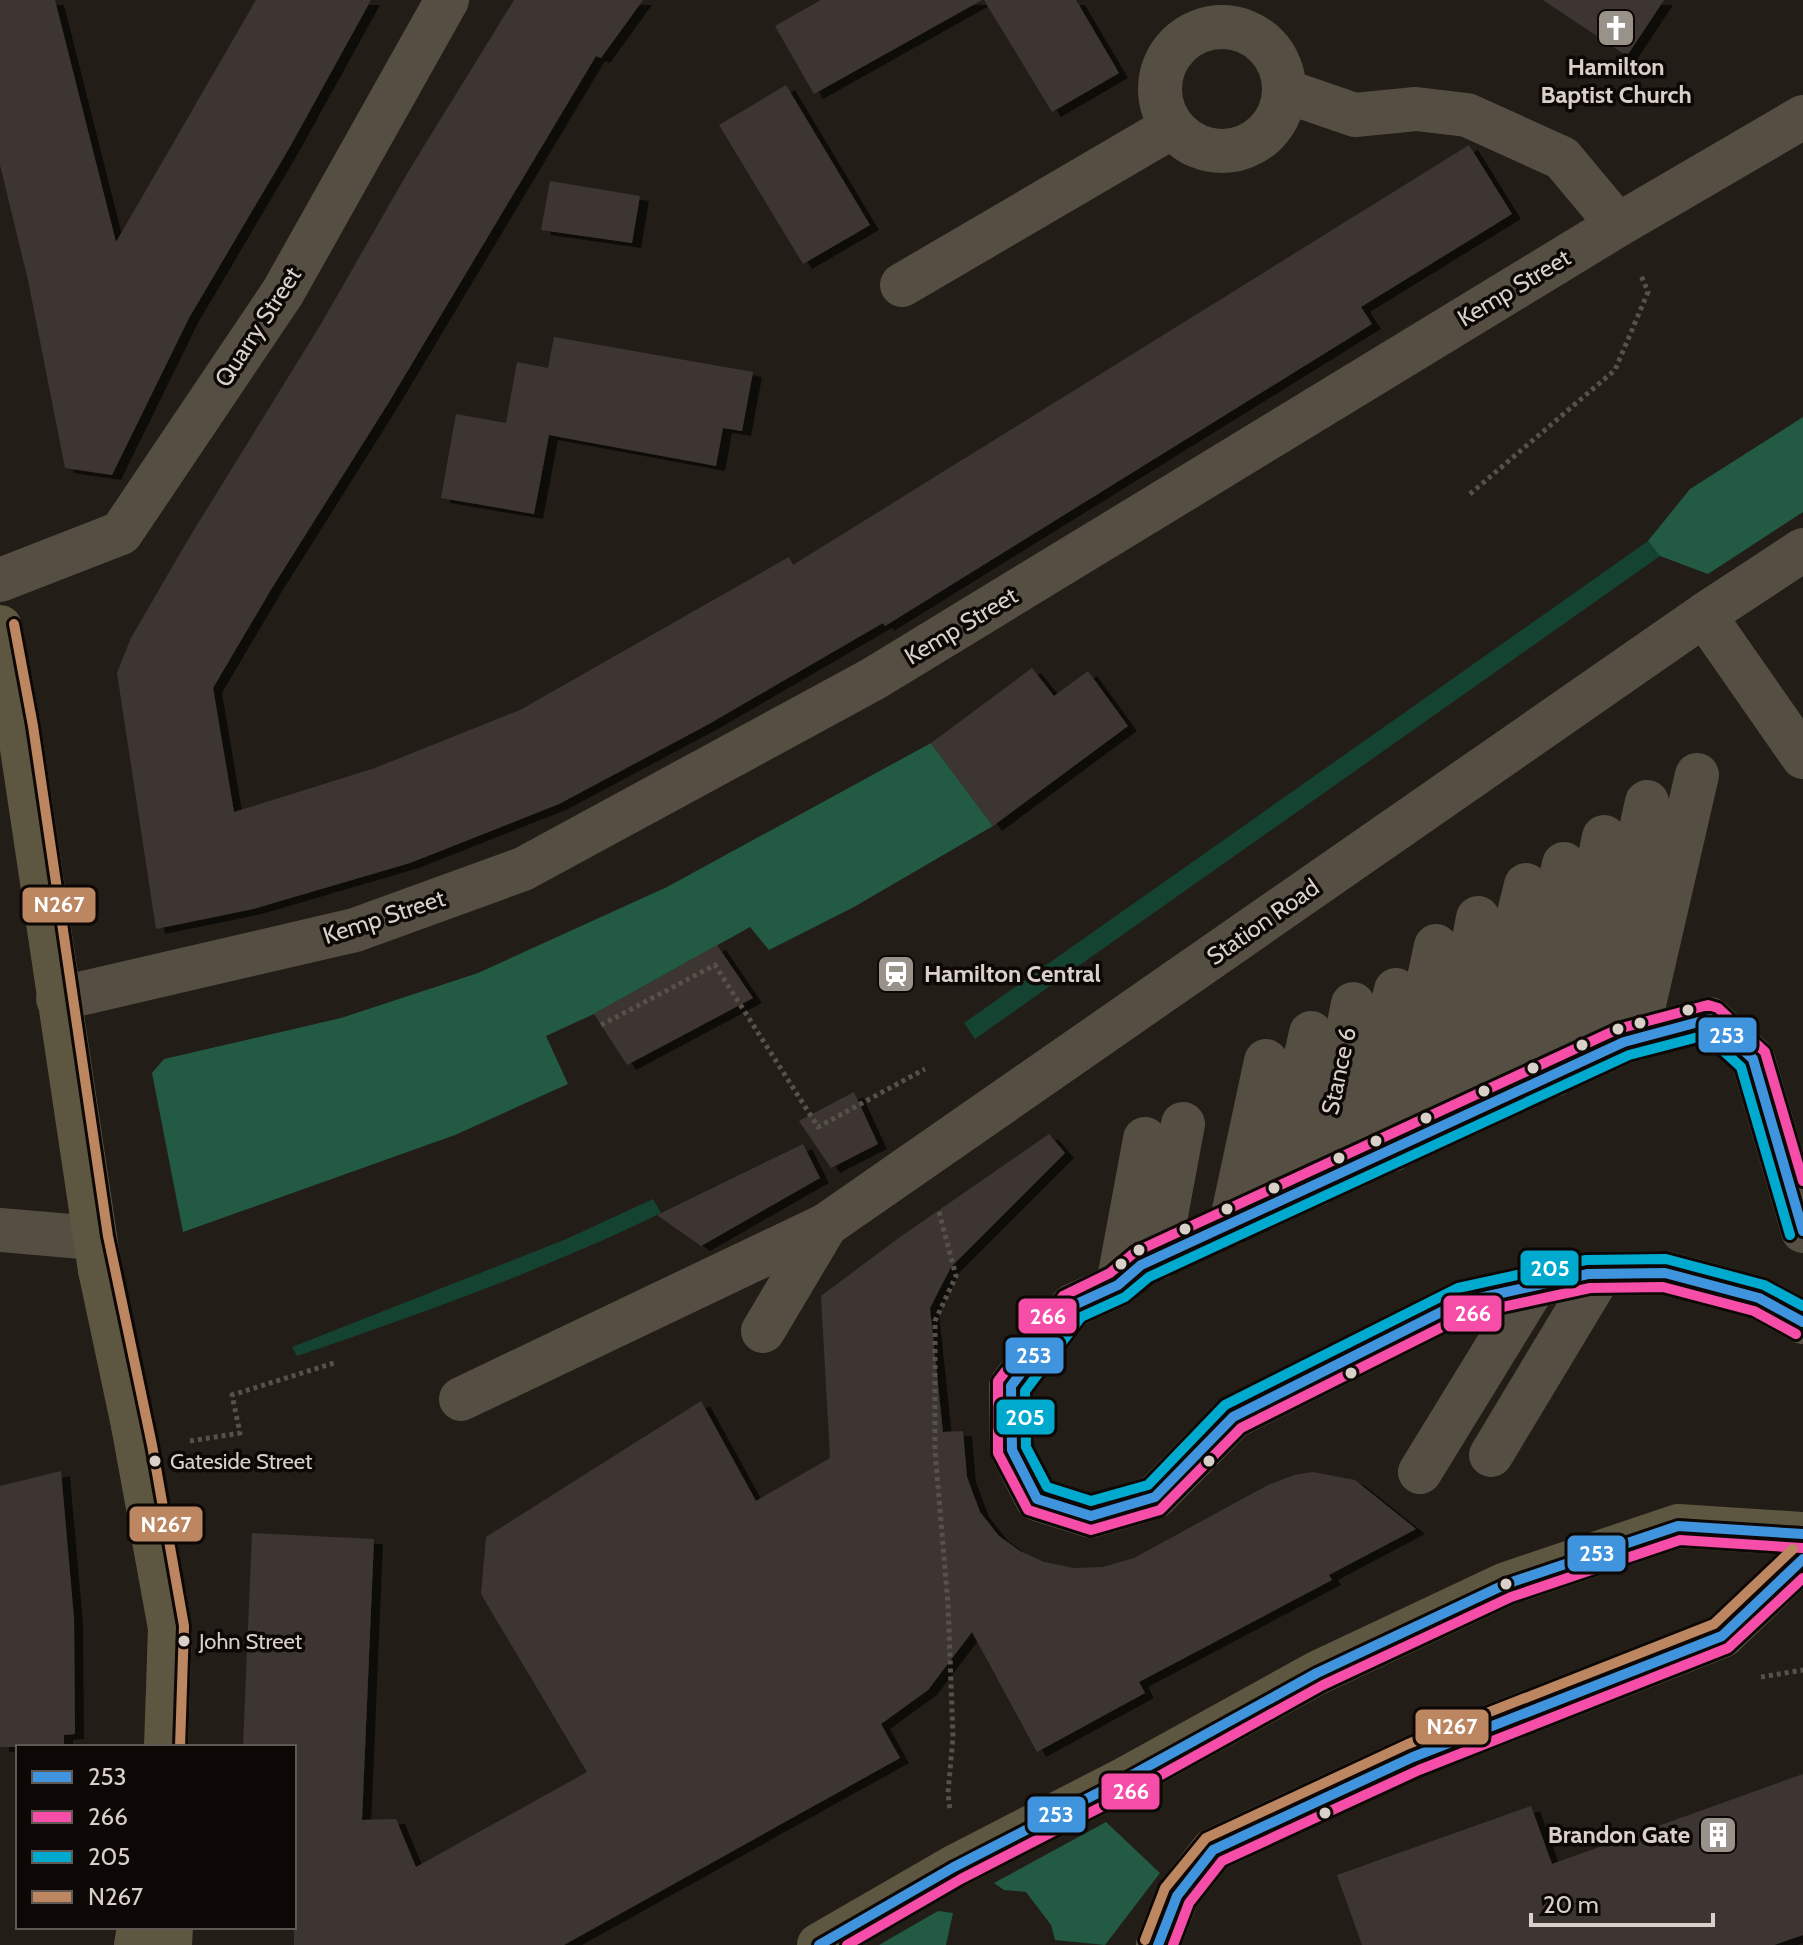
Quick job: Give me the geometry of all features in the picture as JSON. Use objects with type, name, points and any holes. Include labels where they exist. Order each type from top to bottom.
[{"type":"main road","points":[[0,627],[19,728],[97,1254],[135,1436],[170,1628],[166,1745]]},
{"type":"main road","points":[[819,1945],[954,1867],[1125,1779],[1317,1673],[1506,1584],[1678,1526],[1803,1534]]},
{"type":"main road","points":[[1158,1945],[1177,1896],[1213,1850],[1413,1757],[1722,1636],[1803,1559]]},
{"type":"street","name":"Quarry Street","points":[[0,580],[121,533],[283,292],[447,0]]},
{"type":"street","points":[[1228,27],[1251,32],[1269,47],[1282,67],[1285,91],[1279,116],[1264,137],[1241,149],[1216,152],[1191,144],[1172,127],[1161,105],[1160,82],[1167,58],[1182,40],[1204,29],[1228,27]]},
{"type":"street","points":[[1285,91],[1355,115],[1416,109],[1467,115],[1562,158],[1618,225]]},
{"type":"street","name":"Kemp Street","points":[[58,999],[355,930],[523,869],[873,679],[1618,225],[1803,117]]},
{"type":"street","points":[[902,285],[1172,127]]},
{"type":"street","name":"Station Road","points":[[763,1331],[826,1225],[1704,615],[1803,550]]},
{"type":"street","points":[[1704,615],[1803,757]]},
{"type":"street","points":[[1636,1039],[1697,775]]},
{"type":"street","points":[[1553,1075],[1647,802]]},
{"type":"street","points":[[1553,1075],[1604,837]]},
{"type":"street","points":[[1553,1075],[1564,864]]},
{"type":"street","points":[[1455,1121],[1526,885]]},
{"type":"street","points":[[1455,1121],[1478,918]]},
{"type":"street","points":[[1354,1167],[1436,946]]},
{"type":"street","points":[[1354,1167],[1400,972]]},
{"type":"street","name":"Stance 6","points":[[1353,1004],[1354,1167]]},
{"type":"street","points":[[1803,1231],[1753,1059],[1710,1019],[1624,1042],[1141,1265],[1118,1285],[1072,1306],[1011,1386],[1012,1450],[1037,1499],[1091,1516],[1155,1497],[1233,1417],[1461,1302],[1588,1274],[1665,1273],[1759,1298],[1803,1322]]},
{"type":"street","points":[[1273,1204],[1311,1033]]},
{"type":"street","points":[[1195,1241],[1266,1061]]},
{"type":"street","points":[[1195,1241],[1228,1101]]},
{"type":"street","points":[[1118,1285],[1164,1132],[1195,1241]]},
{"type":"street","points":[[461,1399],[826,1225]]},
{"type":"street","points":[[0,1230],[97,1254]]},
{"type":"street","points":[[1491,1455],[1600,1274]]},
{"type":"street","points":[[1420,1472],[1534,1286]]},
{"type":"path","points":[[1470,494],[1615,370],[1648,292],[1618,225]]},
{"type":"path","points":[[601,1025],[715,965],[818,1127],[925,1069]]},
{"type":"path","points":[[924,1157],[956,1276],[935,1321],[935,1451],[948,1604],[953,1737],[948,1793],[954,1867]]},
{"type":"path","points":[[135,1436],[240,1433],[232,1395],[337,1362]]},
{"type":"green space","points":[[1803,417],[1803,512],[1708,574],[1660,556],[1648,541],[1690,489]]},
{"type":"green space","points":[[1648,541],[1660,556],[975,1039],[964,1023]]},
{"type":"green space","points":[[931,743],[993,826],[854,907],[769,950],[750,927],[594,1014],[546,1036],[568,1084],[455,1135],[183,1232],[152,1073],[164,1059],[341,1018],[478,973],[667,887]]},
{"type":"green space","points":[[653,1199],[661,1213],[527,1272],[297,1356],[292,1347],[564,1240]]},
{"type":"green space","points":[[1106,1822],[1160,1873],[1105,1945],[1055,1940],[1051,1925],[1026,1892],[1004,1890],[994,1883]]},
{"type":"green space","points":[[938,1911],[953,1913],[946,1945],[879,1945]]},
{"type":"building","points":[[0,0],[55,0],[116,242],[256,0],[371,0],[291,145],[189,318],[112,475],[65,468],[28,280],[0,165]]},
{"type":"building","points":[[514,0],[643,0],[601,58],[596,56],[213,688],[234,812],[375,768],[520,710],[789,557],[793,565],[1469,145],[1512,214],[1361,307],[1372,324],[885,626],[883,623],[709,724],[559,804],[410,863],[253,909],[156,929],[117,673],[131,638],[189,538]]},
{"type":"building","points":[[821,0],[982,0],[814,94],[775,26]]},
{"type":"building","points":[[984,0],[1076,0],[1119,73],[1052,112]]},
{"type":"building","name":"Hamilton Baptist Church","points":[[1543,0],[1664,0],[1627,56]]},
{"type":"building","points":[[786,85],[870,225],[803,264],[719,125]]},
{"type":"building","points":[[550,181],[640,196],[632,243],[541,230]]},
{"type":"building","points":[[554,337],[753,372],[742,431],[723,428],[716,466],[549,435],[534,514],[441,498],[456,414],[506,423],[517,362],[548,368]]},
{"type":"building","points":[[1032,668],[1054,696],[1088,671],[1128,726],[993,826],[931,743]]},
{"type":"building","points":[[717,945],[753,998],[627,1065],[594,1014]]},
{"type":"building","points":[[854,1092],[878,1144],[831,1168],[799,1121]]},
{"type":"building","points":[[1049,1134],[1065,1153],[951,1267],[930,1308],[943,1432],[963,1431],[967,1477],[980,1512],[999,1536],[1020,1551],[1044,1562],[1074,1568],[1103,1567],[1134,1558],[1268,1485],[1313,1472],[1355,1480],[1416,1529],[1329,1575],[1332,1580],[1139,1682],[1145,1693],[1037,1752],[972,1632],[928,1690],[881,1724],[900,1758],[564,1945],[294,1945],[296,1745],[243,1745],[252,1533],[374,1539],[362,1820],[396,1819],[416,1867],[587,1772],[481,1594],[486,1537],[701,1401],[756,1501],[830,1458],[821,1296]]},
{"type":"building","points":[[803,1144],[820,1178],[701,1246],[657,1215]]},
{"type":"building","points":[[61,1471],[74,1619],[75,1734],[64,1735],[64,1745],[0,1747],[0,1486]]},
{"type":"building","name":"Brandon Gate","points":[[1803,1774],[1803,1935],[1774,1945],[1362,1945],[1337,1875],[1531,1806],[1552,1864]]},
{"type":"transit line","name":"N267","points":[[14,624],[33,726],[108,1236],[152,1445],[184,1626],[180,1745]]},
{"type":"transit line","name":"266","points":[[1796,1334],[1754,1311],[1663,1287],[1590,1288],[1466,1315],[1241,1428],[1160,1510],[1091,1530],[1028,1510],[998,1453],[998,1381],[1063,1296],[1110,1273],[1135,1252],[1618,1029],[1708,1005],[1718,1008],[1765,1052],[1803,1181]]},
{"type":"transit line","name":"253","points":[[1803,1231],[1753,1059],[1710,1019],[1624,1042],[1141,1265],[1118,1285],[1072,1306],[1011,1386],[1012,1450],[1037,1499],[1091,1516],[1155,1497],[1233,1417],[1461,1302],[1588,1274],[1665,1273],[1759,1298],[1803,1322]]},
{"type":"transit line","name":"205","points":[[1790,1235],[1741,1067],[1706,1035],[1629,1055],[1149,1277],[1125,1297],[1081,1317],[1025,1391],[1026,1447],[1047,1487],[1091,1501],[1148,1485],[1225,1405],[1458,1288],[1586,1260],[1666,1259],[1764,1285],[1803,1306]]},
{"type":"transit line","name":"253","points":[[819,1945],[954,1867],[1125,1779],[1317,1673],[1506,1584],[1678,1526],[1803,1534]]},
{"type":"transit line","name":"266","points":[[847,1945],[961,1879],[1132,1791],[1323,1685],[1511,1597],[1680,1540],[1802,1548]]},
{"type":"transit line","name":"N267","points":[[1145,1940],[1165,1888],[1206,1838],[1408,1744],[1714,1624],[1793,1549]]},
{"type":"transit line","name":"253","points":[[1158,1945],[1177,1896],[1213,1850],[1413,1757],[1722,1636],[1803,1559]]},
{"type":"transit line","name":"266","points":[[1173,1945],[1189,1903],[1222,1861],[1419,1770],[1728,1648],[1803,1578]]},
{"type":"place","name":"Hamilton Baptist Church","points":[[1616,28]]},
{"type":"place","name":"Hamilton Central","points":[[896,974]]},
{"type":"place","name":"Gateside Street","points":[[155,1461]]},
{"type":"place","name":"John Street","points":[[184,1641]]},
{"type":"place","name":"Brandon Gate","points":[[1718,1835]]}]
